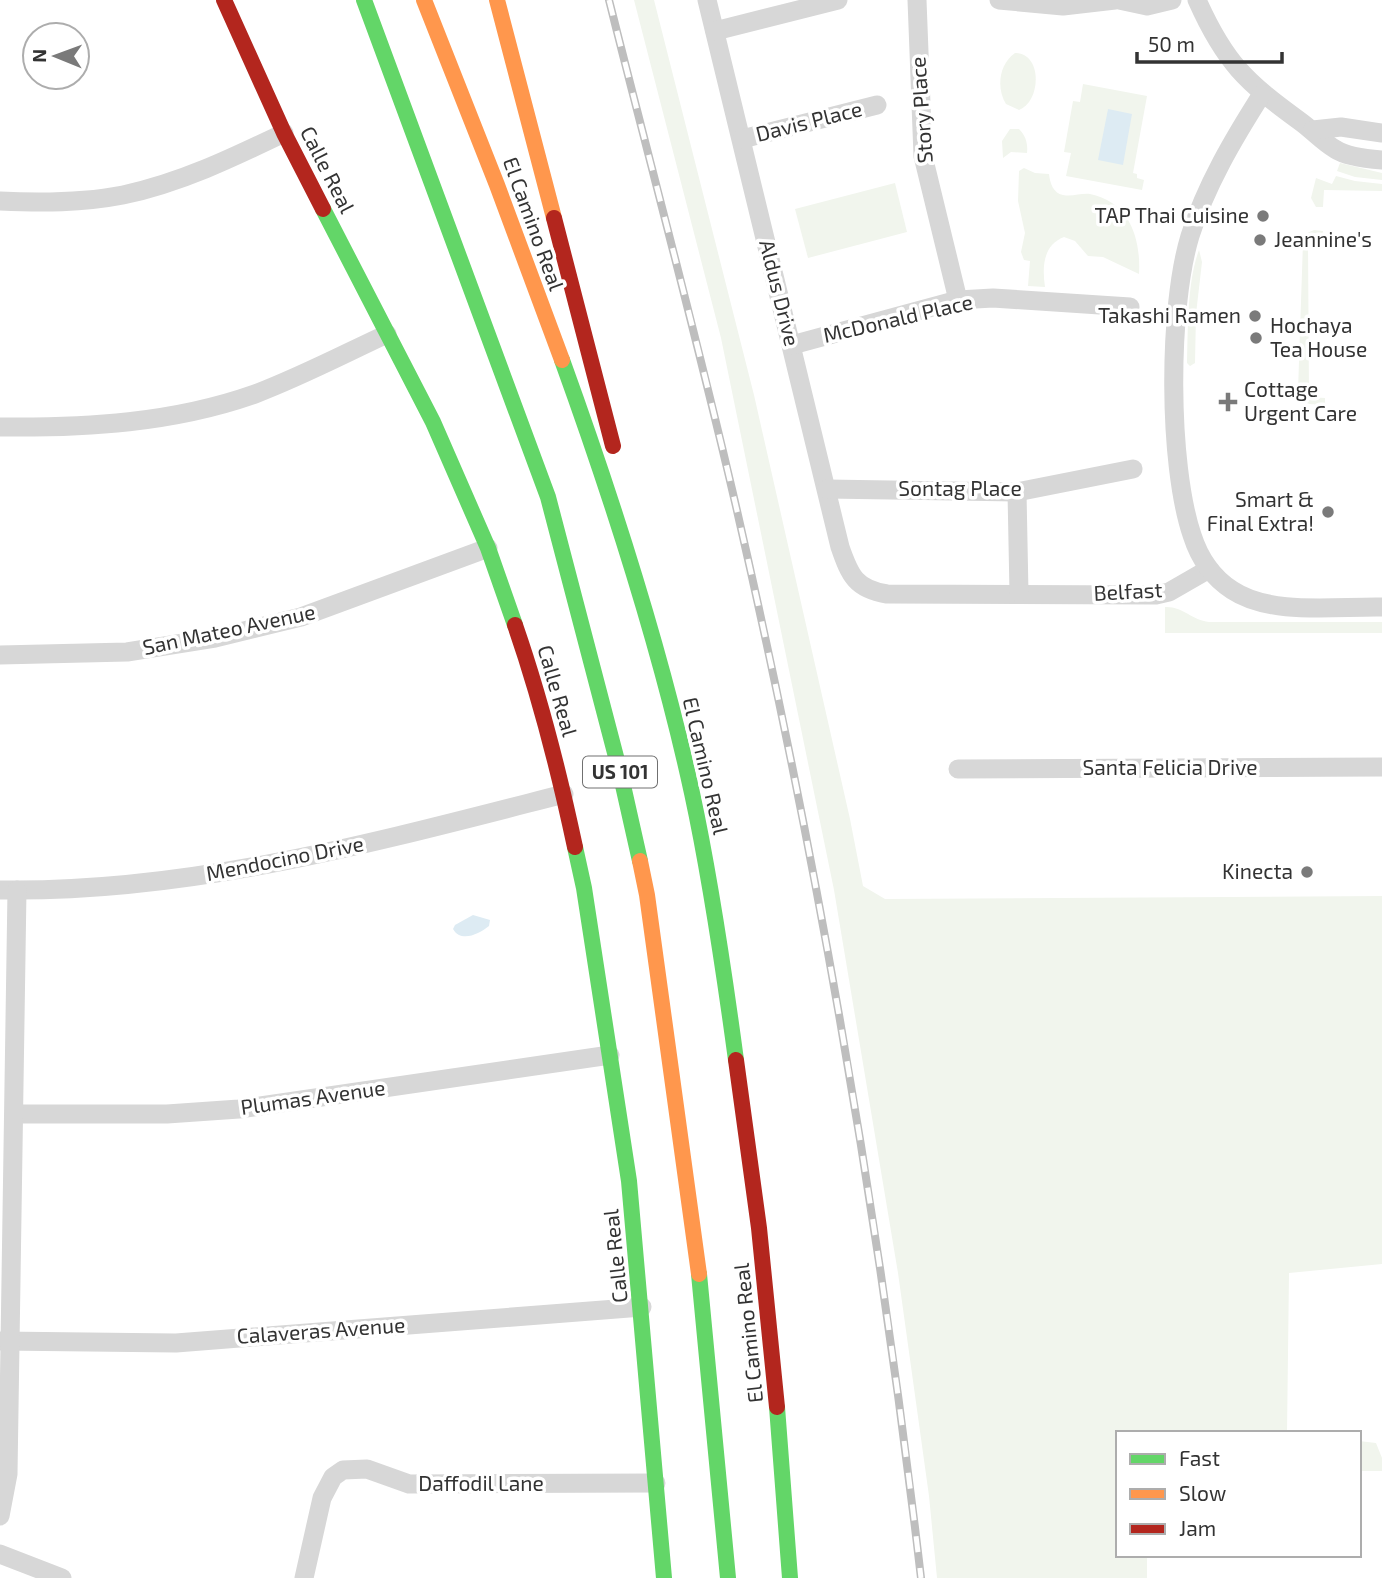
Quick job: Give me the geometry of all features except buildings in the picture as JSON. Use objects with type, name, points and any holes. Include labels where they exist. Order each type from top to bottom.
[{"type":"main road","name":"Calle Real","points":[[224,0],[284,133],[433,422],[488,548],[531,671],[564,794],[588,912],[629,1181],[664,1578]]},
{"type":"main road","name":"El Camino Real","points":[[364,0],[548,496],[620,772],[647,895],[697,1255],[727,1578]]},
{"type":"main road","name":"El Camino Real","points":[[424,0],[484,148],[599,468],[653,642],[682,753],[712,887],[762,1248],[778,1399],[790,1578]]},
{"type":"main road","points":[[497,0],[617,462]]},
{"type":"main road","points":[[623,488],[653,642]]},
{"type":"street","name":"Aldus Drive","points":[[707,0],[847,568],[858,583]]},
{"type":"street","points":[[715,30],[838,0]]},
{"type":"street","name":"Story Place","points":[[917,0],[923,156],[958,300]]},
{"type":"street","points":[[999,0],[1077,6],[1117,0],[1147,6],[1172,0]]},
{"type":"street","points":[[1197,0],[1224,52],[1237,70],[1262,94],[1336,150],[1382,160]]},
{"type":"street","points":[[1262,94],[1207,191],[1190,237],[1181,281],[1176,356],[1176,447],[1189,525],[1209,569],[1233,591],[1256,602],[1267,605],[1382,607]]},
{"type":"street","name":"Davis Place","points":[[742,139],[877,105]]},
{"type":"street","points":[[1313,130],[1341,127],[1382,132]]},
{"type":"street","points":[[0,201],[55,202],[123,195],[186,177],[284,133]]},
{"type":"street","name":"McDonald Place","points":[[792,345],[958,300],[993,298],[1130,307]]},
{"type":"street","points":[[0,427],[58,428],[108,424],[190,411],[273,387],[387,334]]},
{"type":"street","name":"Sontag Place","points":[[827,489],[1017,492],[1133,469]]},
{"type":"street","points":[[1017,492],[1018,593]]},
{"type":"street","name":"San Mateo Avenue","points":[[0,655],[127,652],[229,635],[323,610],[488,548]]},
{"type":"street","name":"Belfast","points":[[858,583],[871,591],[887,594],[1163,594],[1209,569]]},
{"type":"street","name":"Santa Felicia Drive","points":[[958,769],[1382,767]]},
{"type":"street","name":"Mendocino Drive","points":[[8,890],[128,884],[221,873],[378,841],[564,794]]},
{"type":"street","points":[[0,1516],[8,1474],[6,1342],[15,1114],[8,890]]},
{"type":"street","name":"Plumas Avenue","points":[[15,1114],[167,1115],[246,1108],[610,1055]]},
{"type":"street","name":"Calaveras Avenue","points":[[6,1342],[176,1343],[642,1307]]},
{"type":"street","name":"Daffodil Lane","points":[[304,1578],[323,1498],[334,1478],[343,1470],[367,1469],[409,1484],[656,1483]]},
{"type":"street","points":[[0,1554],[62,1578]]},
{"type":"shaded area","points":[[634,0],[654,0],[754,395],[863,886],[885,899],[1382,896],[1382,1264],[1289,1273],[1287,1431],[1116,1431],[1116,1557],[1147,1557],[1147,1578],[937,1578],[929,1496],[898,1273],[834,890],[721,338]]},
{"type":"shaded area","points":[[1015,53],[1024,55],[1031,61],[1036,78],[1032,98],[1019,110],[1006,104],[1000,84],[1005,63]]},
{"type":"shaded area","points":[[1083,84],[1147,96],[1133,173],[1144,180],[1142,190],[1066,176],[1071,153],[1064,152],[1073,101],[1080,102]]},
{"type":"shaded area","points":[[1108,109],[1132,114],[1123,165],[1098,160]]},
{"type":"shaded area","points":[[1010,129],[1019,129],[1026,140],[1027,153],[1011,152],[1003,158],[1002,141]]},
{"type":"shaded area","points":[[1340,163],[1382,173],[1382,180],[1355,177],[1337,171]]},
{"type":"shaded area","points":[[1024,168],[1035,173],[1049,174],[1053,187],[1060,194],[1090,194],[1115,205],[1124,214],[1135,235],[1139,274],[1103,257],[1088,256],[1075,241],[1064,237],[1052,245],[1045,258],[1045,287],[1028,286],[1030,261],[1024,260],[1021,252],[1025,233],[1018,201],[1019,171]]},
{"type":"shaded area","points":[[1336,176],[1382,184],[1382,191],[1324,190],[1323,207],[1316,207],[1311,198],[1316,178],[1332,184]]},
{"type":"shaded area","points":[[895,183],[907,232],[808,258],[795,209]]},
{"type":"shaded area","points":[[1314,230],[1323,231],[1324,240],[1308,242],[1309,397],[1325,398],[1322,405],[1307,403],[1301,399],[1298,391],[1303,242],[1307,233]]},
{"type":"shaded area","points":[[1199,250],[1202,262],[1196,314],[1195,363],[1190,366],[1187,363],[1189,306],[1192,276]]},
{"type":"shaded area","points":[[1165,607],[1209,622],[1382,622],[1382,633],[1165,633]]},
{"type":"shaded area","points":[[473,915],[490,920],[489,926],[470,936],[456,933],[453,929],[455,925]]},
{"type":"shaded area","points":[[1361,1441],[1376,1443],[1382,1458],[1382,1471],[1361,1471]]},
{"type":"railway","points":[[609,0],[720,439],[793,769],[865,1173],[886,1308],[921,1578]]},
{"type":"traffic: fast","points":[[364,0],[548,497],[620,772],[640,861]]},
{"type":"traffic: fast","points":[[323,209],[433,422],[488,548],[515,625]]},
{"type":"traffic: fast","points":[[562,360],[634,574],[679,738],[711,893],[736,1060]]},
{"type":"traffic: fast","points":[[575,847],[584,888],[629,1181],[664,1578]]},
{"type":"traffic: fast","points":[[699,1274],[728,1578]]},
{"type":"traffic: fast","points":[[777,1407],[790,1578]]},
{"type":"traffic: slow","points":[[424,0],[562,360]]},
{"type":"traffic: slow","points":[[497,0],[554,218]]},
{"type":"traffic: slow","points":[[640,861],[647,895],[699,1274]]},
{"type":"traffic: jam","points":[[224,0],[284,133],[323,209]]},
{"type":"traffic: jam","points":[[554,218],[613,446]]},
{"type":"traffic: jam","points":[[515,625],[548,735],[575,847]]},
{"type":"traffic: jam","points":[[736,1060],[759,1228],[777,1407]]},
{"type":"place","name":"TAP Thai Cuisine","points":[[1263,216]]},
{"type":"place","name":"Jeannine's","points":[[1260,240]]},
{"type":"place","name":"Takashi Ramen","points":[[1255,316]]},
{"type":"place","name":"Hochaya Tea House","points":[[1256,338]]},
{"type":"place","name":"Cottage Urgent Care","points":[[1228,402]]},
{"type":"place","name":"Smart & Final Extra!","points":[[1328,512]]},
{"type":"place","name":"Kinecta","points":[[1307,872]]}]
